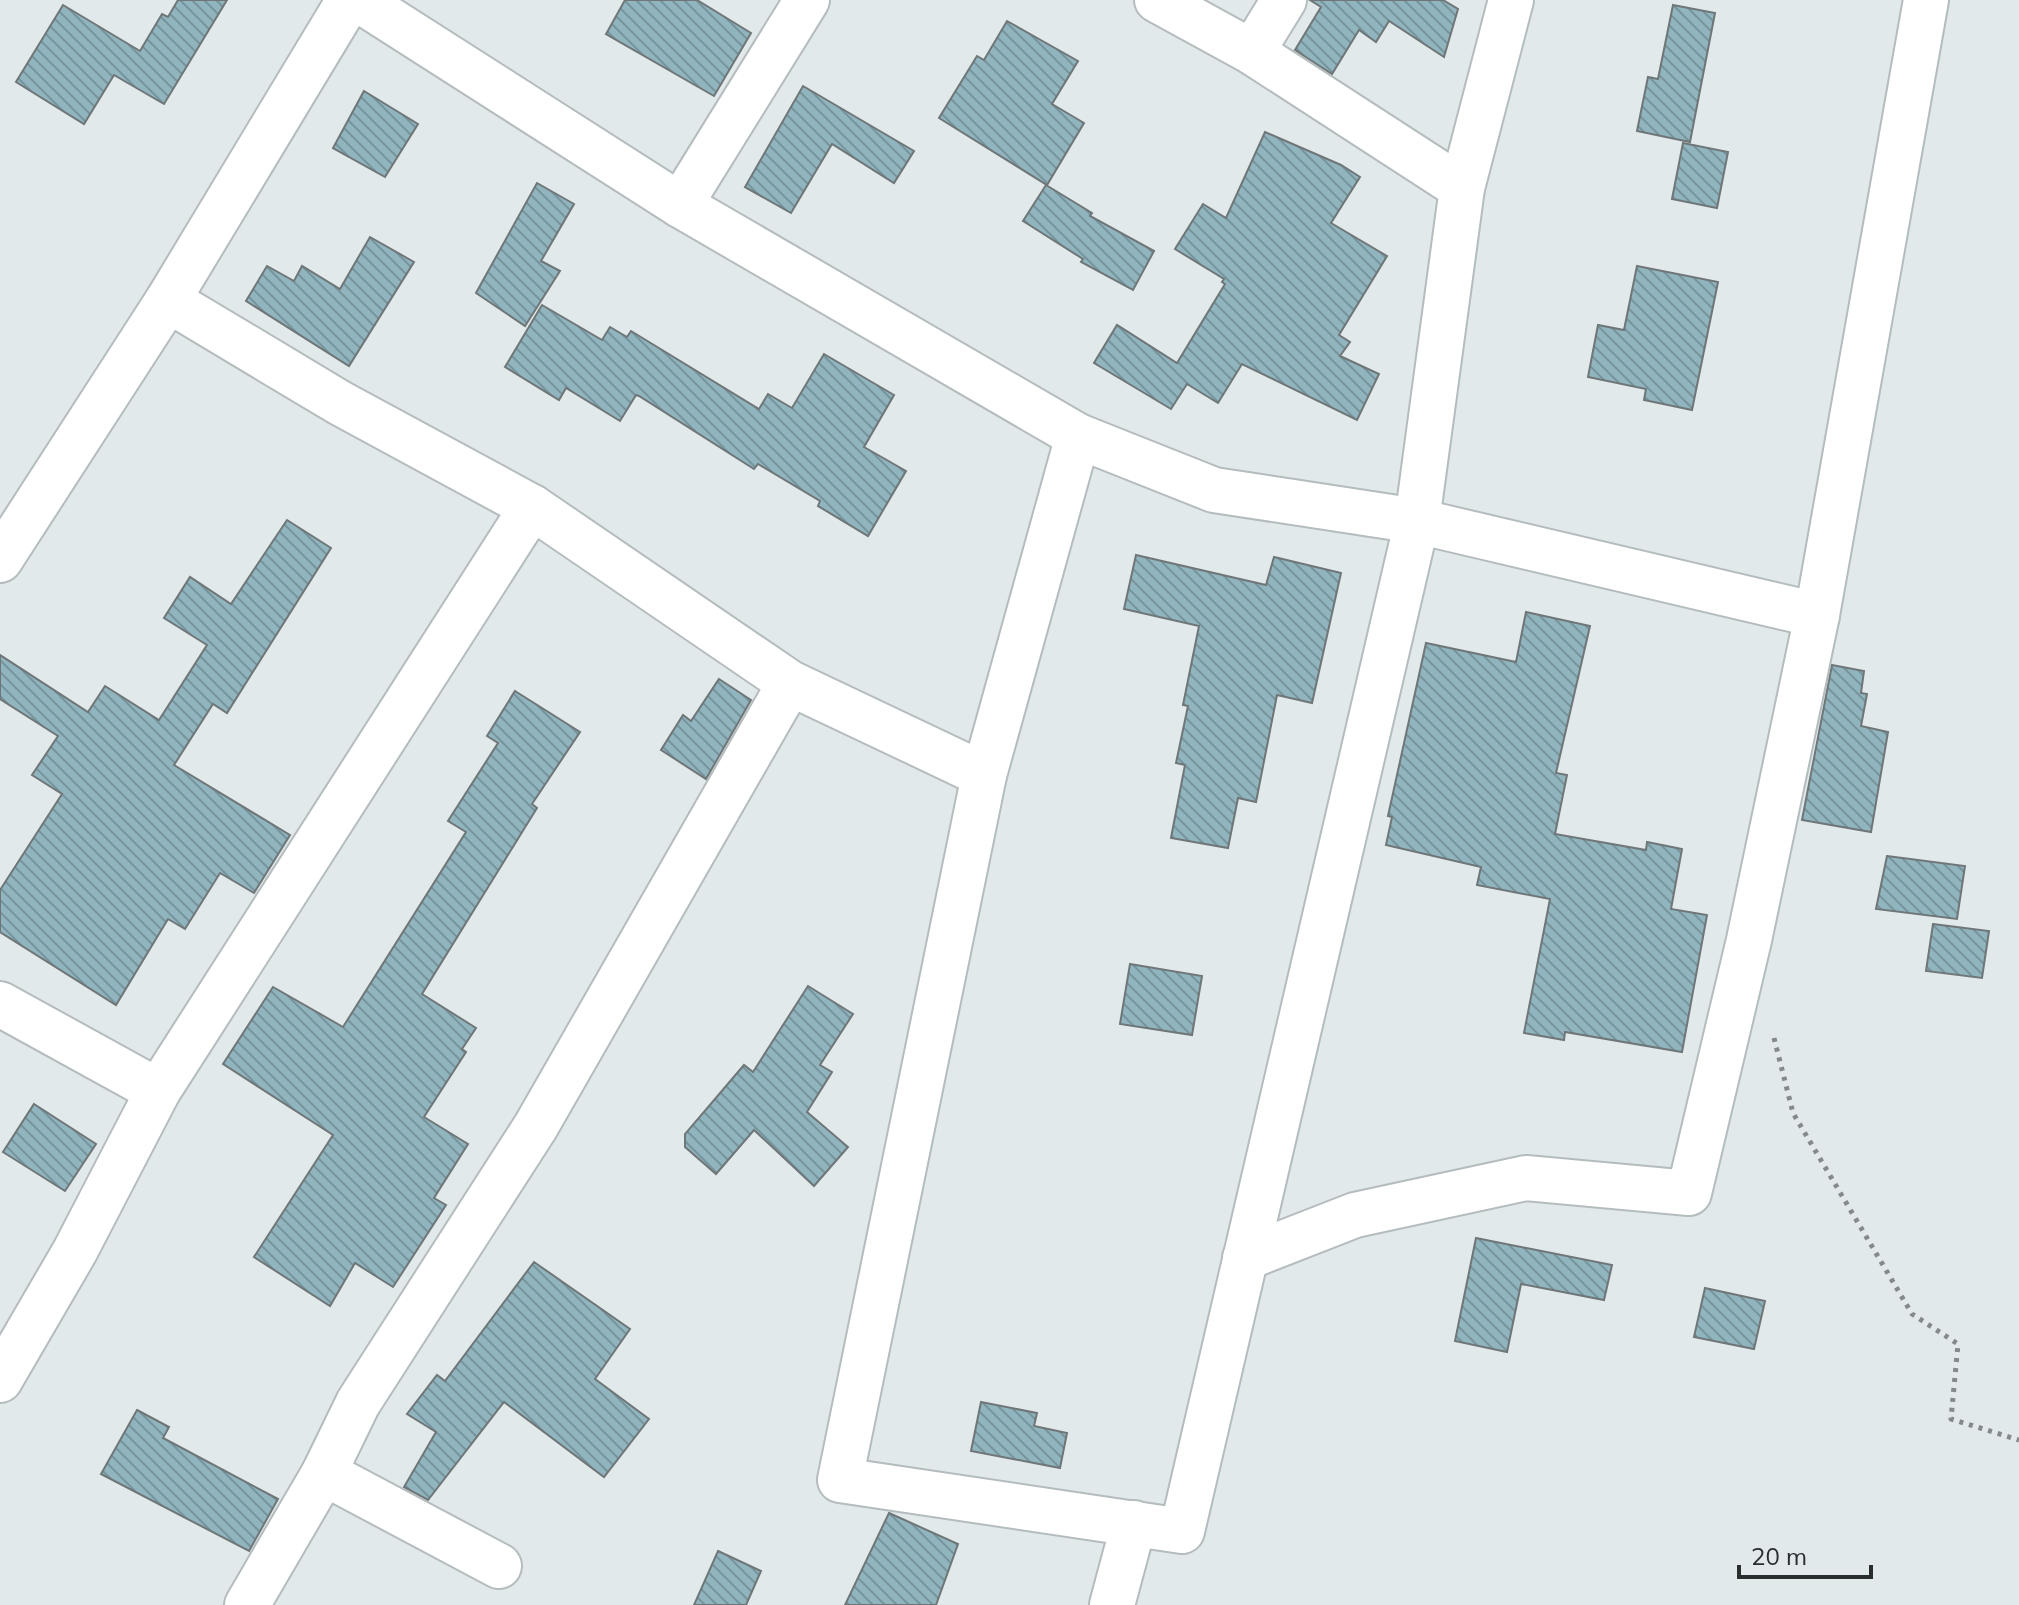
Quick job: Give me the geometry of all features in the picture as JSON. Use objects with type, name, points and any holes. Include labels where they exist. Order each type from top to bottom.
[{"type":"street","points":[[0,560],[168,300],[349,0]]},
{"type":"street","points":[[359,0],[680,205],[1078,436],[1214,490],[1417,521],[1817,615]]},
{"type":"street","points":[[680,205],[807,0]]},
{"type":"street","points":[[1157,0],[1252,52],[1462,188]]},
{"type":"street","points":[[1252,52],[1284,0]]},
{"type":"street","points":[[1078,436],[984,775],[840,1480],[1182,1531],[1417,521],[1462,188],[1511,0]]},
{"type":"street","points":[[1245,1258],[1355,1215],[1526,1178],[1689,1193],[1749,940],[1817,615],[1926,0]]},
{"type":"street","points":[[168,300],[340,403],[532,507],[790,683],[984,775]]},
{"type":"street","points":[[0,1380],[75,1251],[158,1091],[532,507]]},
{"type":"street","points":[[247,1605],[324,1473],[358,1403],[536,1126],[790,683]]},
{"type":"street","points":[[0,1004],[158,1091]]},
{"type":"street","points":[[324,1473],[499,1566]]},
{"type":"street","points":[[1112,1605],[1134,1523]]},
{"type":"path","points":[[1771,1027],[1793,1113],[1912,1314],[1958,1344],[1951,1419],[2019,1440]]},
{"type":"building","points":[[178,0],[227,0],[164,104],[114,75],[84,124],[16,82],[63,5],[140,51],[162,14],[168,17]]},
{"type":"building","points":[[625,0],[697,0],[751,33],[714,96],[606,34]]},
{"type":"building","points":[[1310,0],[1443,0],[1458,9],[1444,57],[1389,21],[1376,42],[1359,30],[1332,74],[1295,50],[1321,7]]},
{"type":"building","points":[[1673,5],[1715,13],[1690,142],[1637,131],[1648,77],[1658,79]]},
{"type":"building","points":[[1007,21],[1078,61],[1052,104],[1084,123],[1047,185],[939,118],[977,56],[984,60]]},
{"type":"building","points":[[803,86],[914,151],[894,183],[832,144],[791,213],[745,187]]},
{"type":"building","points":[[364,91],[418,124],[385,177],[333,148]]},
{"type":"building","points":[[1265,132],[1341,165],[1360,177],[1331,223],[1387,256],[1339,335],[1350,342],[1340,356],[1379,374],[1357,420],[1242,364],[1218,403],[1187,384],[1171,409],[1094,363],[1117,325],[1177,363],[1225,284],[1222,282],[1224,279],[1175,249],[1203,204],[1226,218]]},
{"type":"building","points":[[1683,143],[1728,152],[1717,208],[1672,199]]},
{"type":"building","points":[[537,183],[574,204],[541,261],[560,271],[525,326],[476,293]]},
{"type":"building","points":[[1046,185],[1092,213],[1090,216],[1154,251],[1133,290],[1081,262],[1083,259],[1023,221]]},
{"type":"building","points":[[370,237],[414,262],[349,366],[246,301],[267,266],[294,281],[302,266],[340,289]]},
{"type":"building","points":[[1637,266],[1718,282],[1692,410],[1644,400],[1646,389],[1588,377],[1598,325],[1624,330]]},
{"type":"building","points":[[542,305],[602,340],[610,327],[627,337],[631,331],[759,409],[768,394],[792,408],[824,354],[894,395],[864,447],[906,471],[868,536],[818,506],[820,501],[758,464],[754,469],[639,396],[636,395],[620,421],[566,388],[559,400],[505,367]]},
{"type":"building","points":[[287,520],[331,548],[227,713],[213,704],[174,765],[290,835],[254,893],[220,873],[185,929],[168,919],[116,1005],[0,932],[0,890],[62,794],[32,775],[58,736],[0,699],[0,655],[88,712],[105,686],[159,720],[207,645],[164,618],[190,577],[231,604]]},
{"type":"building","points":[[1136,555],[1266,585],[1274,557],[1341,573],[1312,703],[1277,695],[1256,802],[1238,798],[1228,848],[1171,838],[1185,765],[1176,763],[1188,706],[1183,705],[1199,626],[1124,609]]},
{"type":"building","points":[[1526,612],[1590,626],[1556,773],[1567,775],[1555,834],[1646,850],[1647,842],[1682,849],[1671,909],[1707,915],[1682,1052],[1565,1032],[1564,1040],[1524,1033],[1550,899],[1477,885],[1481,867],[1386,845],[1392,817],[1388,816],[1426,643],[1516,662]]},
{"type":"building","points":[[1832,665],[1864,671],[1861,693],[1867,694],[1861,726],[1888,732],[1871,832],[1802,820]]},
{"type":"building","points":[[719,679],[751,700],[706,779],[661,750],[683,715],[691,721]]},
{"type":"building","points":[[515,691],[580,732],[532,804],[537,808],[422,994],[476,1028],[462,1049],[466,1052],[424,1117],[468,1144],[434,1198],[446,1205],[393,1287],[355,1263],[330,1306],[254,1257],[333,1135],[223,1064],[273,987],[343,1027],[466,832],[448,821],[498,743],[487,736]]},
{"type":"building","points":[[1887,856],[1965,866],[1957,919],[1876,909]]},
{"type":"building","points":[[1933,924],[1989,931],[1982,978],[1926,971]]},
{"type":"building","points":[[1130,964],[1202,976],[1192,1035],[1120,1024]]},
{"type":"building","points":[[808,986],[853,1014],[820,1065],[832,1072],[807,1112],[848,1147],[814,1186],[754,1130],[716,1174],[685,1147],[685,1134],[744,1065],[753,1072]]},
{"type":"building","points":[[34,1104],[96,1144],[65,1191],[3,1152]]},
{"type":"building","points":[[1476,1238],[1612,1265],[1604,1300],[1521,1284],[1507,1352],[1455,1341]]},
{"type":"building","points":[[534,1262],[630,1329],[595,1379],[649,1419],[604,1477],[504,1402],[428,1500],[404,1487],[436,1432],[407,1414],[437,1375],[445,1381]]},
{"type":"building","points":[[1705,1288],[1765,1301],[1754,1349],[1694,1337]]},
{"type":"building","points":[[981,1402],[1037,1413],[1034,1426],[1067,1433],[1060,1468],[971,1451]]},
{"type":"building","points":[[137,1410],[169,1427],[163,1438],[278,1499],[249,1551],[101,1474]]},
{"type":"building","points":[[889,1513],[958,1544],[936,1605],[845,1605]]},
{"type":"building","points":[[718,1551],[761,1571],[746,1605],[694,1605]]}]
